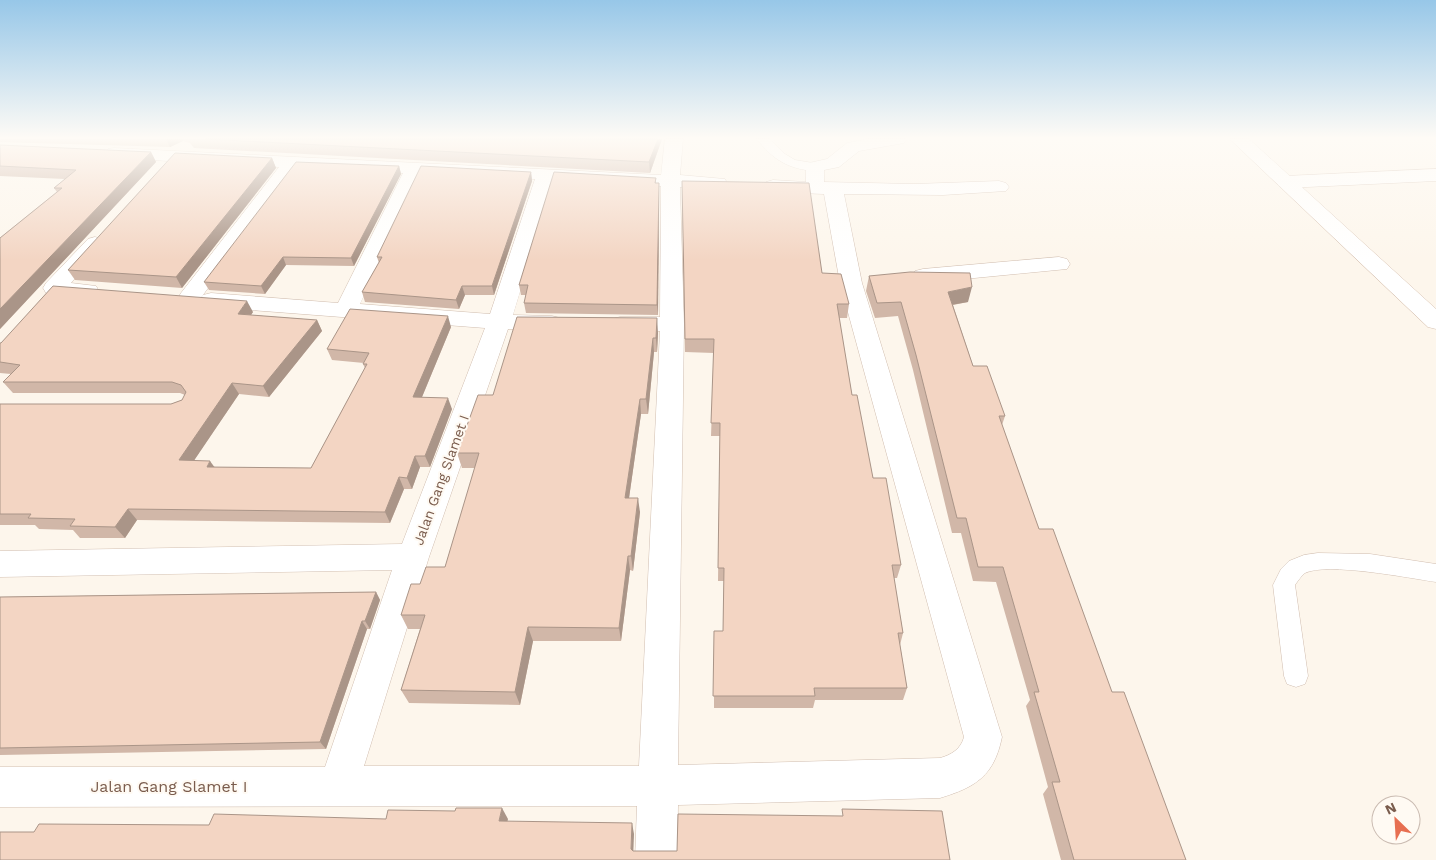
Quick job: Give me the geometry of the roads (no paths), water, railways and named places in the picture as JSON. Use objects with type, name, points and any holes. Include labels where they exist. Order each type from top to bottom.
[{"type":"street","points":[[278,179],[180,297],[499,322],[672,324]]},
{"type":"street","points":[[346,309],[410,179]]},
{"type":"street","name":"Jalan Gang Slamet I","points":[[338,786],[413,557],[499,322],[545,179]]},
{"type":"street","points":[[631,179],[738,184]]},
{"type":"street","points":[[1283,179],[1436,322]]},
{"type":"street","points":[[1286,182],[1358,179]]},
{"type":"street","points":[[656,860],[672,324],[670,181]]},
{"type":"street","points":[[757,185],[821,181],[924,190],[999,187]]},
{"type":"street","name":"Jalan Gang Slamet I","points":[[0,787],[659,786],[940,778],[955,774],[970,765],[981,752],[983,737],[861,282],[821,181]]},
{"type":"street","points":[[108,229],[48,296],[112,293]]},
{"type":"street","points":[[901,278],[1059,264]]},
{"type":"street","points":[[0,564],[413,557]]},
{"type":"lane","points":[[1296,676],[1284,586],[1289,573],[1303,564],[1362,562],[1436,573]]}]
